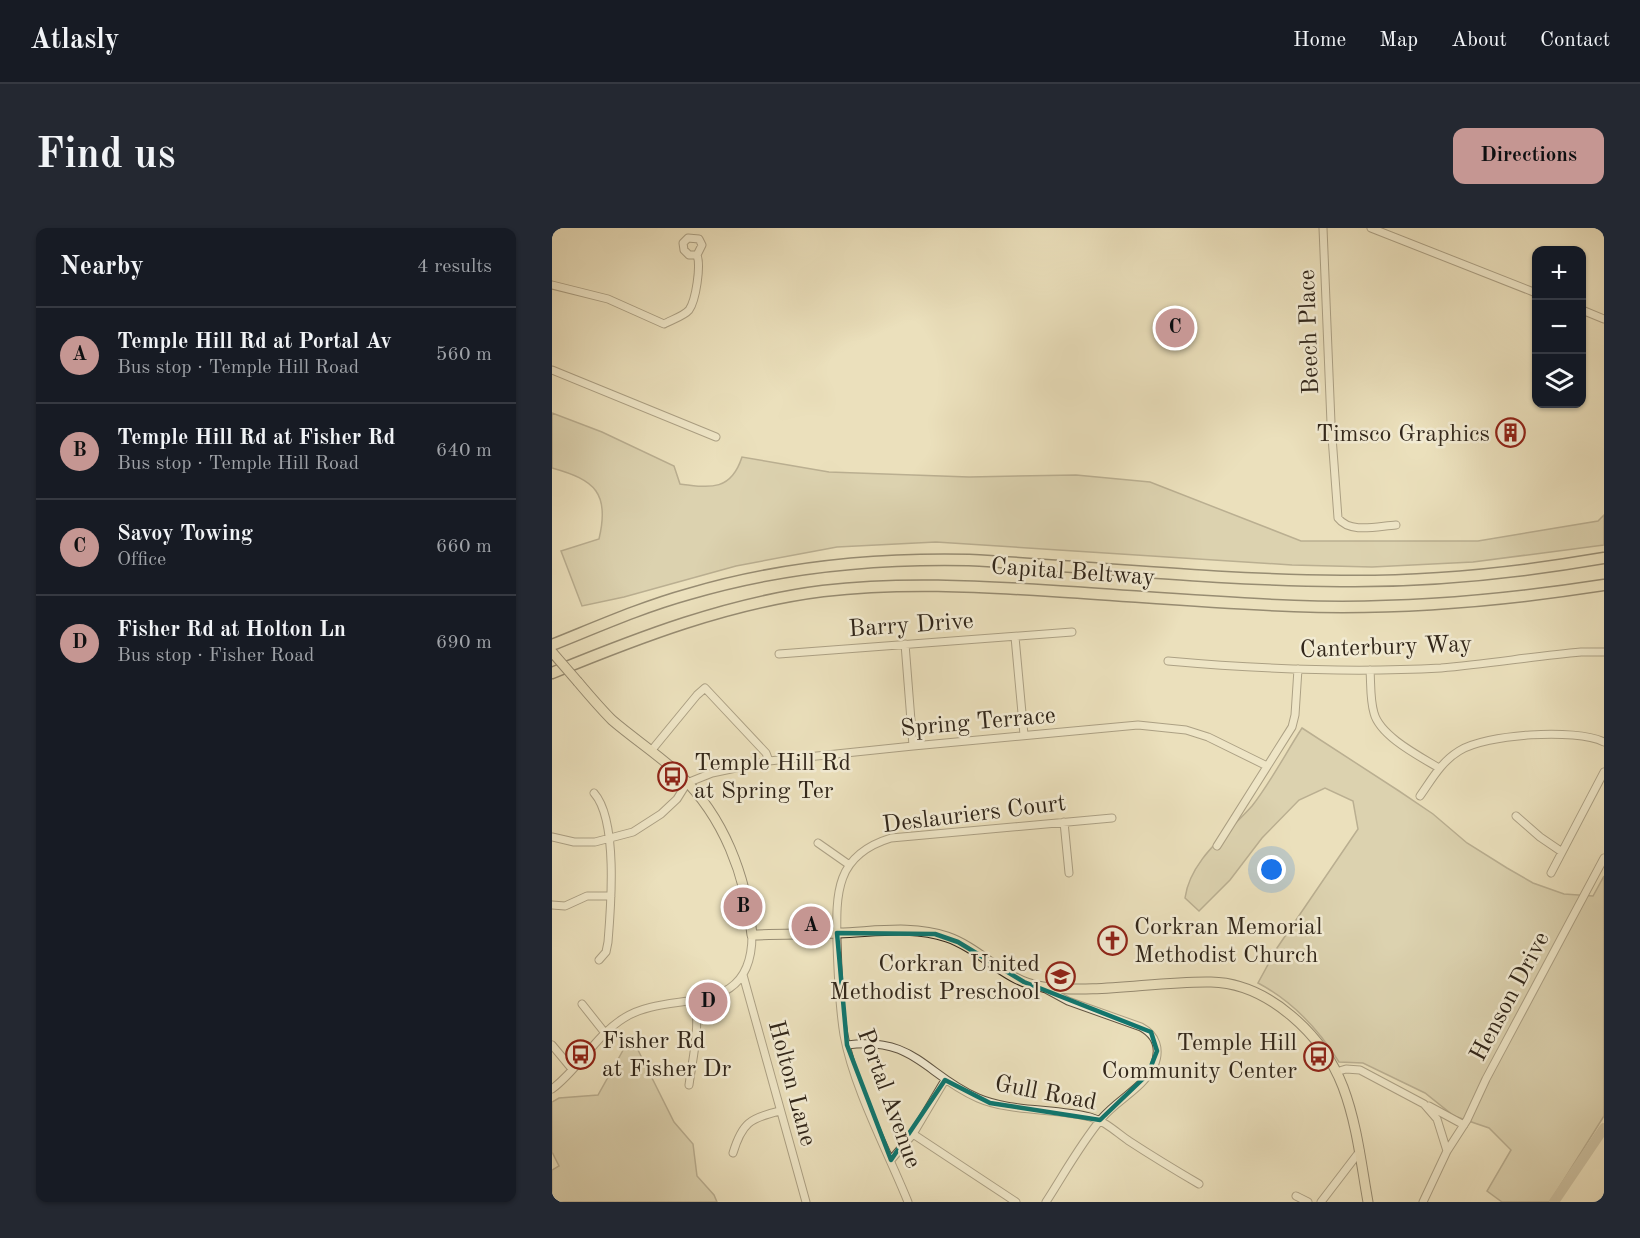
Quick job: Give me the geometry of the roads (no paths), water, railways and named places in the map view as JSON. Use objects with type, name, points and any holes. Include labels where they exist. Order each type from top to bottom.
[{"type":"highway","name":"Capital Beltway","points":[[552,645],[657,603],[722,585],[786,571],[856,562],[969,560],[1256,578],[1342,581],[1471,576],[1554,567],[1604,558]]},
{"type":"highway","name":"Capital Beltway","points":[[552,673],[694,619],[789,597],[857,588],[910,585],[967,586],[1342,607],[1473,602],[1604,585]]},
{"type":"main road","points":[[552,652],[612,720],[687,783],[710,812],[728,843],[741,875],[752,936],[920,931],[958,942],[1005,974],[1041,987],[1098,988],[1213,982],[1245,987],[1262,994],[1291,1014],[1320,1048],[1336,1072],[1348,1101],[1360,1151],[1368,1202]]},
{"type":"main road","points":[[749,912],[760,927],[771,932],[788,934]]},
{"type":"street","name":"Beech Place","points":[[1323,228],[1331,423],[1338,518],[1342,523],[1355,527],[1396,525]]},
{"type":"street","points":[[1371,228],[1532,291]]},
{"type":"street","points":[[552,285],[608,299],[664,324],[688,312],[698,278],[697,255]]},
{"type":"street","points":[[1586,312],[1604,319]]},
{"type":"street","points":[[552,370],[716,436]]},
{"type":"street","name":"Barry Drive","points":[[779,654],[1072,632]]},
{"type":"street","points":[[1016,637],[1024,735]]},
{"type":"street","points":[[905,644],[913,746]]},
{"type":"street","name":"Canterbury Way","points":[[1168,661],[1298,669],[1370,670],[1442,668],[1581,651],[1604,652]]},
{"type":"street","points":[[1217,846],[1292,728],[1298,669]]},
{"type":"street","points":[[1370,670],[1377,721],[1388,735],[1439,768]]},
{"type":"street","points":[[651,751],[705,688],[762,750],[769,761]]},
{"type":"street","name":"Spring Terrace","points":[[687,783],[712,773],[769,761],[1138,725],[1186,730],[1208,737],[1267,766]]},
{"type":"street","points":[[1420,796],[1439,768],[1460,750],[1470,745],[1493,739],[1568,734],[1595,738],[1604,742]]},
{"type":"street","points":[[1551,873],[1604,772]]},
{"type":"street","points":[[552,837],[586,843],[633,832],[654,820],[677,799],[687,783]]},
{"type":"street","points":[[594,793],[600,800],[604,811],[611,896],[608,942],[606,952],[599,960]]},
{"type":"street","points":[[1516,816],[1562,852]]},
{"type":"street","name":"Deslauriers Court","points":[[848,864],[867,847],[891,838],[1112,818]]},
{"type":"street","points":[[1064,822],[1069,873]]},
{"type":"street","points":[[818,843],[848,864]]},
{"type":"street","name":"Henson Drive","points":[[1423,1202],[1447,1151],[1464,1125],[1604,858]]},
{"type":"street","name":"Portal Avenue","points":[[848,864],[838,892],[837,933],[842,1016],[847,1045],[873,1120],[908,1202]]},
{"type":"street","points":[[552,905],[565,906],[587,896],[611,896]]},
{"type":"street","points":[[552,1089],[605,1033],[631,1013],[695,1000],[722,992],[732,986],[743,975],[751,955],[752,936]]},
{"type":"street","name":"Holton Lane","points":[[743,975],[806,1202]]},
{"type":"street","points":[[1041,987],[1068,1001],[1151,1032],[1155,1038],[1157,1052],[1152,1068],[1137,1087],[1100,1120],[1046,1202]]},
{"type":"street","points":[[689,1085],[698,1023],[695,1000]]},
{"type":"street","points":[[582,1004],[605,1033]]},
{"type":"street","name":"Gull Road","points":[[847,1045],[879,1044],[904,1051],[921,1060],[962,1091],[990,1102],[1100,1120],[1199,1184]]},
{"type":"street","points":[[552,1045],[572,1069]]},
{"type":"street","points":[[1336,1072],[1346,1069],[1360,1070],[1464,1125]]},
{"type":"street","points":[[891,1160],[913,1134],[945,1080]]},
{"type":"street","points":[[1424,1104],[1437,1119],[1447,1151]]},
{"type":"street","points":[[733,1153],[746,1124],[753,1118],[780,1111]]},
{"type":"street","points":[[913,1134],[1016,1202]]},
{"type":"street","points":[[1321,1202],[1360,1151]]},
{"type":"street","points":[[1296,1196],[1308,1202]]},
{"type":"waterway","points":[[1554,1202],[1604,1128]]},
{"type":"place","name":"Savoy Towing","points":[[1175,328]]},
{"type":"place","name":"Timsco Graphics","points":[[1511,433]]},
{"type":"place","name":"Temple Hill Rd at Spring Ter","points":[[673,776]]},
{"type":"place","name":"Temple Hill Rd at Fisher Rd","points":[[743,907]]},
{"type":"place","name":"Temple Hill Rd at Portal Av","points":[[811,926]]},
{"type":"place","name":"Corkran Memorial Methodist Church","points":[[1113,940]]},
{"type":"place","name":"Corkran United Methodist Preschool","points":[[1061,977]]},
{"type":"place","name":"Fisher Rd at Holton Ln","points":[[708,1002]]},
{"type":"place","name":"Fisher Rd at Fisher Dr","points":[[581,1054]]},
{"type":"place","name":"Temple Hill Community Center","points":[[1318,1056]]}]
